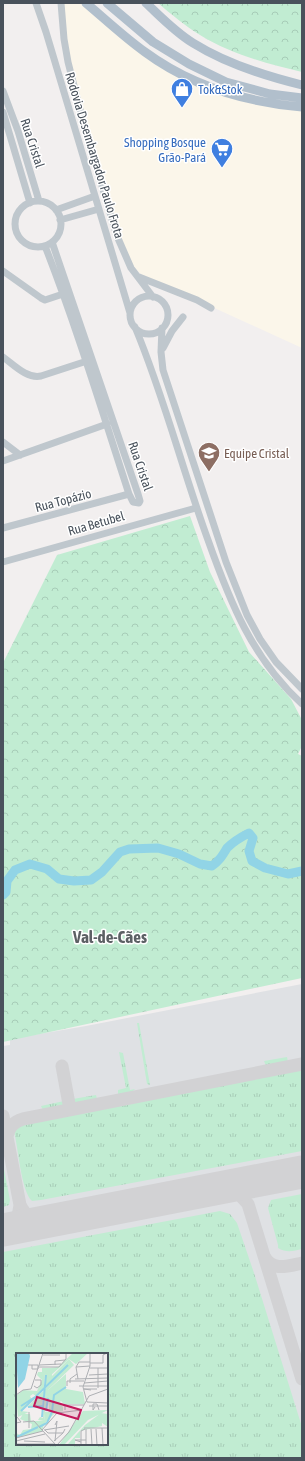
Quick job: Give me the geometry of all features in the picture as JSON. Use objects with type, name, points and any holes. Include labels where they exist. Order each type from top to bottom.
[{"type":"main road","points":[[86,3],[144,52],[169,68],[192,80],[217,90],[242,97],[302,107]]},
{"type":"main road","points":[[107,3],[153,42],[189,64],[226,82],[270,94],[302,98]]},
{"type":"main road","points":[[146,3],[178,33],[206,51],[249,69],[302,85]]},
{"type":"street","name":"Rodovia Desembargador Paulo Frota","points":[[36,3],[130,313]]},
{"type":"street","name":"Rodovia Desembargador Paulo Frota","points":[[61,3],[64,39],[68,62],[117,236],[127,260],[153,296]]},
{"type":"street","name":"Rua Cristal","points":[[3,92],[18,131],[39,201]]},
{"type":"street","name":"Rua Cristal","points":[[4,115],[30,203]]},
{"type":"street","points":[[9,133],[18,131]]},
{"type":"street","points":[[84,161],[86,158],[90,157],[93,167],[98,171]]},
{"type":"street","points":[[56,210],[95,196]]},
{"type":"street","points":[[39,201],[56,210],[60,220],[59,233],[52,242],[45,246],[29,246],[18,235],[15,228],[16,220],[18,212],[23,206],[39,201]]},
{"type":"street","points":[[60,220],[99,209]]},
{"type":"street","name":"Rua Cristal","points":[[45,246],[63,294],[78,327],[140,498],[140,502],[134,503],[129,494],[87,361],[78,327],[52,242]]},
{"type":"street","points":[[3,271],[45,300],[63,294]]},
{"type":"street","points":[[139,277],[197,300],[211,308]]},
{"type":"street","points":[[135,327],[139,331],[148,334],[162,328],[166,322],[167,312],[163,303],[153,296],[144,297],[136,301],[133,305],[130,318],[152,369],[196,508],[221,576],[237,614],[252,643],[275,674],[302,704]]},
{"type":"street","points":[[161,352],[169,334],[184,317]]},
{"type":"street","points":[[162,328],[161,352],[164,370],[211,511],[226,562],[254,629],[276,662],[302,689]]},
{"type":"street","points":[[3,357],[26,374],[35,377],[87,361]]},
{"type":"street","points":[[3,461],[107,424]]},
{"type":"street","points":[[3,442],[20,455]]},
{"type":"street","points":[[118,459],[125,456]]},
{"type":"street","name":"Rua Topázio","points":[[3,528],[129,494]]},
{"type":"street","name":"Rua Betubel","points":[[3,562],[196,508]]},
{"type":"shaded area","points":[[61,3],[84,3],[192,80],[302,107],[302,348],[142,275],[127,260],[66,62]]},
{"type":"shaded area","points":[[302,984],[302,1458],[3,1458],[3,1046],[10,1045],[10,1039],[86,1026]]},
{"type":"green space","points":[[158,3],[302,3],[302,72],[263,62],[224,48],[194,31]]},
{"type":"green space","points":[[190,516],[210,572],[249,652],[291,699],[302,720],[302,746],[298,754],[302,756],[302,978],[3,1042],[3,663],[57,555]]},
{"type":"green space","points":[[137,1023],[139,1023],[150,1085],[147,1084]]},
{"type":"green space","points":[[119,1052],[123,1053],[130,1090],[135,1089],[132,1092],[118,1095],[118,1090],[126,1088]]},
{"type":"green space","points":[[287,1057],[288,1062],[266,1066],[264,1061]]},
{"type":"green space","points":[[302,1069],[302,1151],[41,1200],[32,1201],[28,1196],[25,1188],[14,1131],[19,1125]]},
{"type":"green space","points":[[96,1095],[97,1099],[75,1104],[73,1099]]},
{"type":"green space","points":[[64,1101],[64,1106],[43,1110],[41,1106]]},
{"type":"green space","points":[[3,1164],[10,1200],[9,1205],[3,1207]]},
{"type":"green space","points":[[302,1194],[302,1249],[290,1251],[281,1250],[278,1248],[268,1208],[271,1200]]},
{"type":"green space","points":[[220,1211],[230,1214],[237,1223],[254,1273],[302,1427],[302,1458],[3,1458],[3,1252]]},
{"type":"waterway","points":[[3,895],[6,892],[7,881],[15,870],[30,864],[47,869],[59,879],[74,881],[91,880],[102,872],[120,852],[129,849],[158,848],[179,854],[200,864],[212,866],[219,860],[229,846],[249,833],[253,838],[249,851],[252,861],[265,868],[288,874],[302,871]]},
{"type":"taxiway","points":[[7,1137],[12,1125],[23,1119],[302,1064]]},
{"type":"taxiway","points":[[62,1066],[69,1104],[69,1107],[65,1111]]},
{"type":"taxiway","points":[[3,1116],[20,1205],[30,1217],[36,1220],[45,1221]]},
{"type":"taxiway","points":[[223,1187],[238,1193],[248,1204],[302,1379]]},
{"type":"taxiway","points":[[6,1230],[16,1219],[19,1213],[20,1205]]},
{"type":"taxiway","points":[[264,1256],[271,1264],[281,1267],[302,1263]]},
{"type":"runway","points":[[3,1230],[302,1172]]},
{"type":"place","name":"Tok&Stok","points":[[182,108]]},
{"type":"place","name":"Shopping Bosque Grão-Pará","points":[[222,168]]},
{"type":"place","name":"Equipe Cristal","points":[[209,472]]},
{"type":"district","name":"Val-de-Cães","points":[[110,937]]}]
